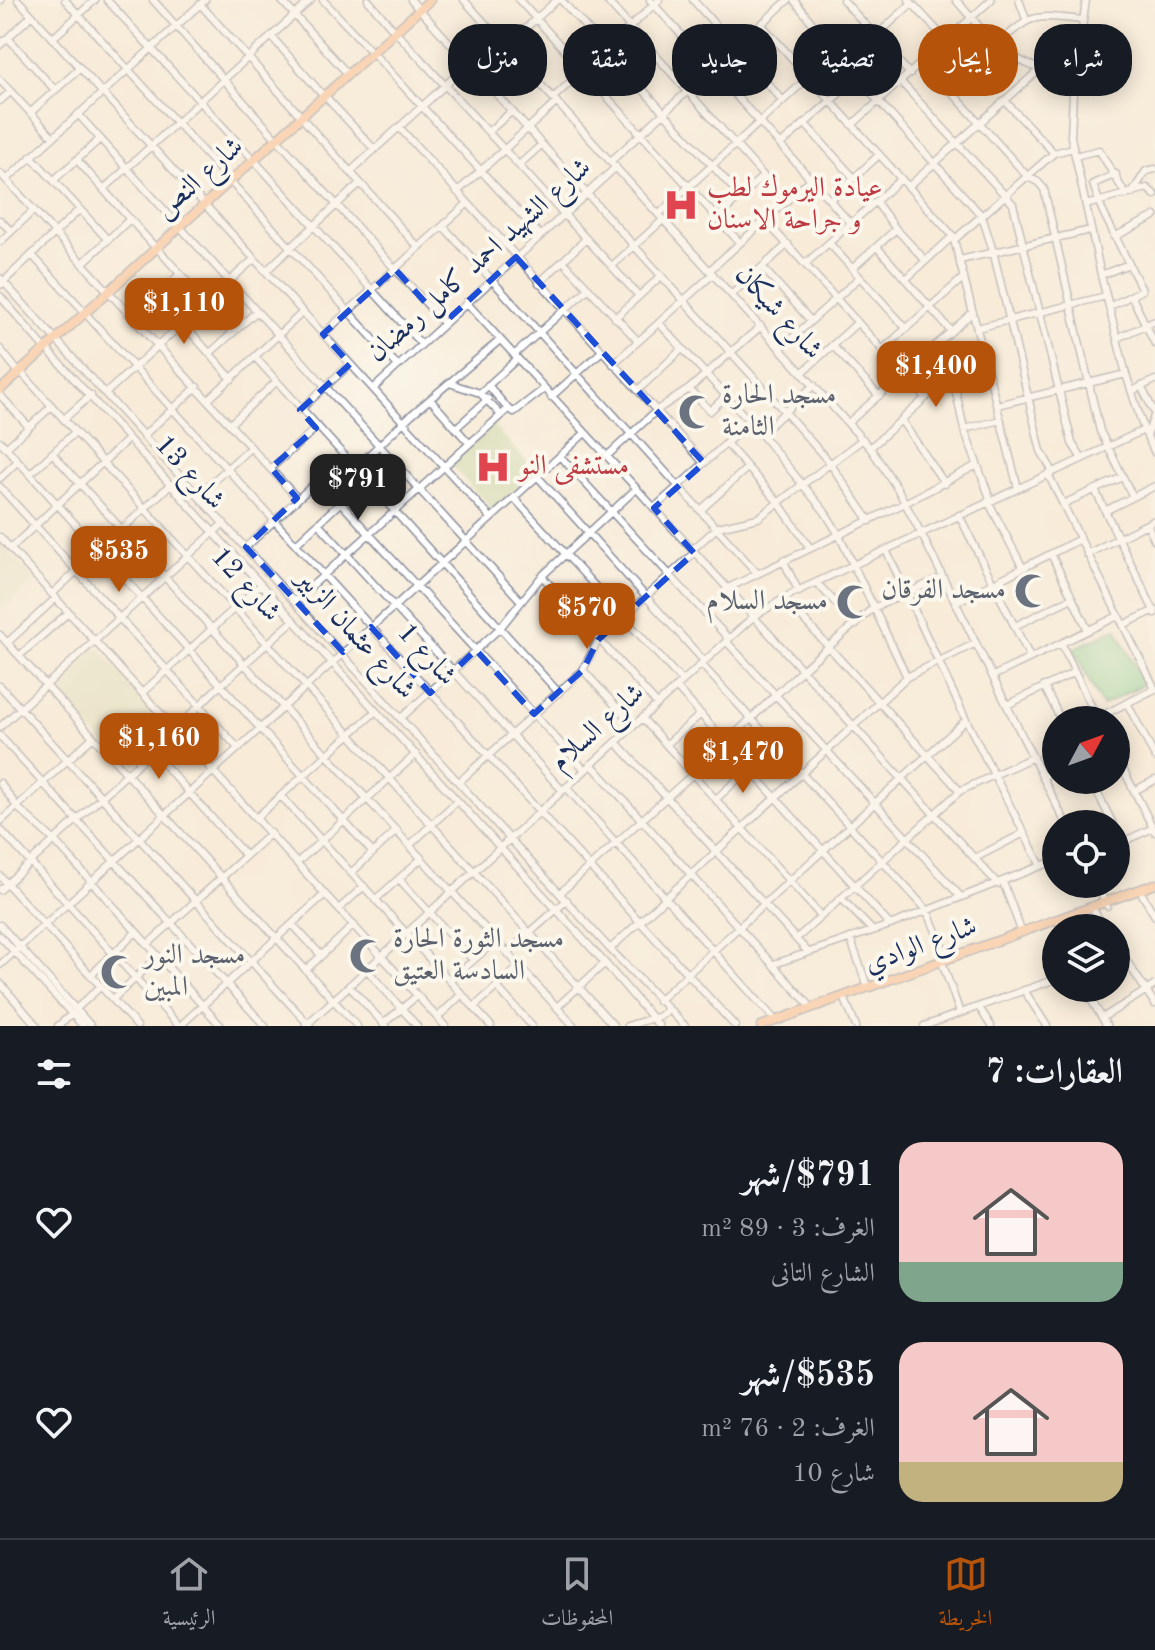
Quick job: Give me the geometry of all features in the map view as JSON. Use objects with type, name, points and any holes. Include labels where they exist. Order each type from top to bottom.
[{"type":"main road","name":"شارع النص","points":[[0,390],[394,30],[417,4],[430,0]]},
{"type":"main road","name":"شارع النص","points":[[323,94],[370,51]]},
{"type":"main road","name":"شارع الوادي","points":[[1083,914],[1155,886]]},
{"type":"main road","name":"شارع الوادي","points":[[1101,906],[1142,894],[1155,886]]},
{"type":"main road","name":"شارع الوادي","points":[[761,1026],[1042,928]]},
{"type":"street","points":[[18,0],[491,518]]},
{"type":"street","points":[[65,0],[398,366]]},
{"type":"street","points":[[53,38],[95,0]]},
{"type":"street","points":[[107,0],[421,344]]},
{"type":"street","points":[[153,0],[444,323]]},
{"type":"street","points":[[281,0],[345,71]]},
{"type":"street","points":[[104,189],[311,0]]},
{"type":"street","points":[[323,0],[540,235]]},
{"type":"street","points":[[368,0],[639,296]]},
{"type":"street","name":"شارع شيكان","points":[[464,0],[486,24]]},
{"type":"street","points":[[519,0],[563,47]]},
{"type":"street","points":[[531,24],[559,0],[582,24]]},
{"type":"street","points":[[606,0],[627,24]]},
{"type":"street","points":[[693,0],[715,24]]},
{"type":"street","name":"شارع الشهيد احمد كامل رمضان","points":[[761,24],[779,3],[788,0]]},
{"type":"street","points":[[794,0],[813,24]]},
{"type":"street","points":[[843,0],[865,24]]},
{"type":"street","points":[[956,0],[977,24]]},
{"type":"street","points":[[965,24],[991,0]]},
{"type":"street","points":[[1019,0],[1026,19]]},
{"type":"street","points":[[1083,24],[1086,0]]},
{"type":"street","points":[[633,24],[654,1],[674,24]]},
{"type":"street","points":[[6,180],[203,2],[248,57],[418,247]]},
{"type":"street","points":[[888,24],[910,2],[931,24]]},
{"type":"street","points":[[417,4],[448,40]]},
{"type":"street","points":[[0,45],[32,15]]},
{"type":"street","points":[[1018,26],[1026,19],[1045,16],[1083,20]]},
{"type":"street","points":[[271,36],[374,149]]},
{"type":"street","points":[[8,38],[55,90]]},
{"type":"street","points":[[777,42],[793,59]]},
{"type":"street","points":[[656,56],[672,73]]},
{"type":"street","points":[[902,65],[910,74]]},
{"type":"street","points":[[902,81],[918,67]]},
{"type":"street","points":[[30,113],[80,68]]},
{"type":"street","points":[[908,187],[1034,74]]},
{"type":"street","points":[[0,80],[52,136]]},
{"type":"street","points":[[902,83],[1015,209],[1072,443],[1082,459]]},
{"type":"street","points":[[350,172],[447,85]]},
{"type":"street","name":"شارع شيكان","points":[[547,91],[870,448],[921,533],[1042,777]]},
{"type":"street","points":[[457,192],[527,129],[563,91]]},
{"type":"street","points":[[0,101],[10,92]]},
{"type":"street","points":[[612,266],[689,187],[793,92]]},
{"type":"street","points":[[777,94],[783,101]]},
{"type":"street","points":[[497,96],[829,462],[870,521]]},
{"type":"street","points":[[608,96],[740,243]]},
{"type":"street","points":[[649,96],[741,197]]},
{"type":"street","name":"شارع الشهيد احمد كامل رمضان","points":[[373,389],[586,194],[641,133],[680,96]]},
{"type":"street","points":[[692,96],[786,201]]},
{"type":"street","points":[[736,96],[851,224]]},
{"type":"street","points":[[826,96],[954,238],[1018,488]]},
{"type":"street","points":[[780,145],[836,96]]},
{"type":"street","points":[[874,96],[982,216],[1041,451],[1063,504],[1155,689],[1122,706]]},
{"type":"street","points":[[852,125],[886,96]]},
{"type":"street","points":[[956,96],[1028,177],[1044,189],[1100,431],[1133,497]]},
{"type":"street","points":[[1074,96],[1071,128],[1073,148],[1101,275],[1126,374],[1145,433],[1155,453]]},
{"type":"street","points":[[1005,101],[1054,153]]},
{"type":"street","points":[[489,131],[511,112]]},
{"type":"street","points":[[78,114],[520,600]]},
{"type":"street","points":[[805,124],[854,178]]},
{"type":"street","points":[[399,127],[704,463]]},
{"type":"street","points":[[54,180],[100,139]]},
{"type":"street","points":[[519,165],[541,145]]},
{"type":"street","points":[[906,279],[1054,153],[1073,148]]},
{"type":"street","points":[[1075,156],[1099,150],[1129,194]]},
{"type":"street","points":[[830,200],[879,155]]},
{"type":"street","points":[[31,156],[108,240]]},
{"type":"street","points":[[77,160],[233,333]]},
{"type":"street","points":[[1129,194],[1146,171],[1155,169]]},
{"type":"street","points":[[0,173],[297,498]]},
{"type":"street","points":[[1109,307],[1142,290],[1114,237],[1093,183],[1116,174]]},
{"type":"street","points":[[717,218],[763,176]]},
{"type":"street","points":[[613,364],[684,301],[740,243],[811,179]]},
{"type":"street","points":[[805,264],[901,179]]},
{"type":"street","points":[[266,271],[360,183]]},
{"type":"street","points":[[1086,205],[1150,188],[1155,195]]},
{"type":"street","points":[[876,202],[926,261]]},
{"type":"street","points":[[323,334],[467,204]]},
{"type":"street","points":[[0,242],[34,210]]},
{"type":"street","points":[[1,282],[79,210]]},
{"type":"street","points":[[1114,237],[1155,216]]},
{"type":"street","points":[[83,263],[130,219]]},
{"type":"street","points":[[0,220],[11,231]]},
{"type":"street","points":[[765,220],[926,398]]},
{"type":"street","points":[[443,226],[757,573]]},
{"type":"street","points":[[853,268],[896,229]]},
{"type":"street","points":[[960,260],[1091,230]]},
{"type":"street","points":[[539,283],[586,239]]},
{"type":"street","points":[[829,243],[906,328]]},
{"type":"street","points":[[732,294],[788,244]]},
{"type":"street","points":[[877,247],[951,331]]},
{"type":"street","name":"شارع 1","points":[[32,255],[735,1026]]},
{"type":"street","points":[[205,303],[254,259]]},
{"type":"street","points":[[563,261],[638,341]]},
{"type":"street","points":[[1101,275],[1129,264]]},
{"type":"street","points":[[762,267],[811,321]]},
{"type":"street","points":[[133,317],[180,274]]},
{"type":"street","points":[[615,318],[661,276]]},
{"type":"street","points":[[781,348],[860,277]]},
{"type":"street","points":[[882,350],[964,277]]},
{"type":"street","name":"شارع عثمان الزبير","points":[[1,282],[56,337],[682,1025]]},
{"type":"street","points":[[480,393],[589,288]]},
{"type":"street","points":[[158,295],[232,379]]},
{"type":"street","name":"شارع 13","points":[[0,296],[659,1026]]},
{"type":"street","points":[[977,328],[1106,296]]},
{"type":"street","points":[[1132,297],[1155,344]]},
{"type":"street","points":[[466,302],[933,814],[1001,883],[1022,933]]},
{"type":"street","points":[[210,353],[256,312]]},
{"type":"street","points":[[208,400],[303,312]]},
{"type":"street","points":[[848,423],[973,312]]},
{"type":"street","points":[[1117,338],[1155,321]]},
{"type":"street","points":[[106,393],[183,323]]},
{"type":"street","points":[[659,323],[803,483],[839,535],[907,677]]},
{"type":"street","points":[[803,372],[857,323]]},
{"type":"street","points":[[607,456],[657,410],[689,389],[761,326]]},
{"type":"street","points":[[354,469],[500,340]]},
{"type":"street","points":[[832,345],[879,396]]},
{"type":"street","points":[[870,448],[982,347]]},
{"type":"street","name":"شارع 12","points":[[0,349],[614,1026]]},
{"type":"street","points":[[638,390],[682,349]]},
{"type":"street","points":[[551,397],[601,352]]},
{"type":"street","points":[[255,357],[316,428],[559,693]]},
{"type":"street","points":[[300,410],[350,364]]},
{"type":"street","points":[[952,374],[964,429],[990,501],[1023,568]]},
{"type":"street","points":[[997,405],[1126,374]]},
{"type":"street","points":[[1132,391],[1155,380]]},
{"type":"street","points":[[64,419],[95,381]]},
{"type":"street","points":[[230,424],[276,382]]},
{"type":"street","points":[[449,383],[480,393],[501,415]]},
{"type":"street","points":[[488,385],[508,409],[519,411],[544,389]]},
{"type":"street","points":[[761,434],[814,385]]},
{"type":"street","points":[[1141,386],[1155,414],[1145,433]]},
{"type":"street","points":[[11,548],[104,462],[197,387]]},
{"type":"street","points":[[689,389],[710,411],[726,396]]},
{"type":"street","points":[[0,390],[29,427]]},
{"type":"street","points":[[430,399],[469,443]]},
{"type":"street","points":[[456,428],[488,399]]},
{"type":"street","points":[[6,448],[52,406]]},
{"type":"street","points":[[295,601],[508,409]]},
{"type":"street","points":[[901,420],[945,484]]},
{"type":"street","points":[[964,429],[1001,420]]},
{"type":"street","points":[[654,508],[750,422]]},
{"type":"street","points":[[271,468],[316,428]]},
{"type":"street","points":[[30,474],[75,432]]},
{"type":"street","points":[[0,965],[585,433]]},
{"type":"street","name":"شارع السلام","points":[[307,1025],[753,617],[784,598],[959,515],[1145,433]]},
{"type":"street","points":[[459,782],[583,670],[598,640],[718,527],[753,520],[863,439]]},
{"type":"street","points":[[0,441],[373,853]]},
{"type":"street","points":[[726,443],[778,502],[810,548]]},
{"type":"street","points":[[198,495],[251,447]]},
{"type":"street","points":[[52,453],[574,1026]]},
{"type":"street","points":[[560,456],[961,897]]},
{"type":"street","points":[[246,547],[343,457]]},
{"type":"street","points":[[0,478],[18,461]]},
{"type":"street","points":[[726,589],[945,484],[977,465]]},
{"type":"street","points":[[702,509],[747,468]]},
{"type":"street","points":[[537,476],[801,775],[927,910],[960,1013]]},
{"type":"street","points":[[1063,504],[1123,477]]},
{"type":"street","points":[[319,479],[534,714],[640,820],[812,1008]]},
{"type":"street","points":[[7,643],[77,571],[170,485]]},
{"type":"street","points":[[1105,511],[1155,486]]},
{"type":"street","points":[[0,487],[238,748]]},
{"type":"street","points":[[401,718],[500,628],[542,576],[636,489]]},
{"type":"street","points":[[1095,490],[1155,612],[1123,625]]},
{"type":"street","points":[[514,498],[623,618],[701,714],[890,925]]},
{"type":"street","points":[[296,544],[341,502]]},
{"type":"street","points":[[959,515],[1030,657]]},
{"type":"street","points":[[1087,554],[1155,520]]},
{"type":"street","points":[[0,727],[224,523]]},
{"type":"street","points":[[319,524],[452,672],[615,842],[776,1021]]},
{"type":"street","points":[[1147,524],[1155,541]]},
{"type":"street","points":[[0,537],[445,1026]]},
{"type":"street","points":[[956,602],[1080,539]]},
{"type":"street","points":[[774,964],[890,925],[1041,866],[966,720],[886,550]]},
{"type":"street","points":[[1051,554],[1088,630]]},
{"type":"street","points":[[783,560],[799,592]]},
{"type":"street","points":[[542,576],[657,704]]},
{"type":"street","points":[[560,893],[873,608],[943,577]]},
{"type":"street","points":[[817,583],[856,625]]},
{"type":"street","points":[[142,693],[260,585]]},
{"type":"street","points":[[784,598],[960,791]]},
{"type":"street","points":[[1015,626],[1072,598]]},
{"type":"street","points":[[19,656],[69,612]]},
{"type":"street","points":[[993,676],[1118,616]]},
{"type":"street","points":[[31,621],[43,635]]},
{"type":"street","points":[[0,890],[293,621]]},
{"type":"street","points":[[0,635],[357,1026]]},
{"type":"street","points":[[610,949],[907,677],[976,643]]},
{"type":"street","points":[[1061,643],[1092,706]]},
{"type":"street","points":[[583,670],[633,725]]},
{"type":"street","points":[[1007,705],[1075,672]]},
{"type":"street","points":[[0,686],[307,1025]]},
{"type":"street","points":[[1044,686],[1054,706]]},
{"type":"street","points":[[1127,703],[1155,757]]},
{"type":"street","points":[[256,818],[376,711]]},
{"type":"street","points":[[667,744],[701,714]]},
{"type":"street","points":[[642,718],[821,916]]},
{"type":"street","points":[[658,1001],[966,720]]},
{"type":"street","points":[[0,736],[265,1026]]},
{"type":"street","points":[[0,822],[93,737]]},
{"type":"street","points":[[616,742],[808,952]]},
{"type":"street","points":[[152,751],[245,855]]},
{"type":"street","points":[[297,863],[416,754]]},
{"type":"street","points":[[796,939],[960,791],[1033,757]]},
{"type":"street","points":[[716,799],[750,768]]},
{"type":"street","points":[[1134,791],[1155,780]]},
{"type":"street","points":[[0,783],[18,808],[54,840],[220,1026]]},
{"type":"street","points":[[1130,783],[1154,830],[1130,840]]},
{"type":"street","points":[[281,796],[491,1026]]},
{"type":"street","points":[[410,845],[457,801]]},
{"type":"street","points":[[0,829],[179,1026],[325,894]]},
{"type":"street","points":[[351,873],[397,830]]},
{"type":"street","points":[[147,945],[271,833]]},
{"type":"street","points":[[975,858],[1024,833]]},
{"type":"street","points":[[375,900],[422,858]]},
{"type":"street","points":[[0,876],[137,1026]]},
{"type":"street","points":[[399,879],[473,960]]},
{"type":"street","points":[[339,909],[364,886]]},
{"type":"street","points":[[1142,894],[1155,916]]},
{"type":"street","points":[[841,898],[872,931]]},
{"type":"street","points":[[1099,898],[1102,914]]},
{"type":"street","points":[[508,952],[567,900]]},
{"type":"street","points":[[292,924],[321,955]]},
{"type":"street","points":[[0,925],[16,948],[91,1026]]},
{"type":"street","points":[[306,970],[354,925]]},
{"type":"street","points":[[91,975],[136,932]]},
{"type":"street","points":[[0,936],[16,948]]},
{"type":"street","points":[[850,938],[868,988]]},
{"type":"street","points":[[450,981],[496,940]]},
{"type":"street","points":[[113,999],[158,957]]},
{"type":"street","points":[[557,1007],[605,963]]},
{"type":"street","points":[[474,1007],[520,966]]},
{"type":"street","points":[[1130,966],[1155,1004]]},
{"type":"street","points":[[367,970],[417,1026]]},
{"type":"street","points":[[0,983],[37,1026]]},
{"type":"street","points":[[924,1026],[1042,984]]},
{"type":"street","points":[[1092,1002],[1104,1023],[1155,985]]},
{"type":"street","points":[[58,1026],[101,986]]},
{"type":"street","points":[[349,986],[384,1025],[417,996]]},
{"type":"street","points":[[497,987],[532,1026]]},
{"type":"street","points":[[1024,990],[1047,1026]]},
{"type":"street","points":[[438,1017],[462,994]]},
{"type":"street","points":[[844,997],[856,1026]]},
{"type":"street","points":[[979,1007],[991,1026]]},
{"type":"street","points":[[627,1026],[668,1010]]},
{"type":"street","points":[[74,1011],[83,1026]]},
{"type":"street","points":[[22,1026],[31,1018]]},
{"type":"highlighted area","points":[[516,257],[704,463],[654,508],[694,553],[598,640],[583,670],[534,714],[476,650],[430,693],[371,627],[343,652],[246,547],[297,498],[271,468],[316,428],[300,410],[350,364],[323,334],[395,269],[444,323]]},
{"type":"shaded area","name":"مستشفى النو","points":[[492,424],[536,471],[493,510],[450,464]]},
{"type":"shaded area","points":[[0,543],[35,580],[0,614]]},
{"type":"shaded area","points":[[96,645],[174,730],[128,771],[51,686]]},
{"type":"green space","points":[[1116,628],[1144,684],[1102,706],[1073,649]]},
{"type":"place","name":"عيادة اليرموك لطب و جراحة الاسنان","points":[[681,205]]},
{"type":"place","name":"مسجد الحارة الثامنة","points":[[696,412]]},
{"type":"place","name":"مستشفى النو","points":[[493,467]]},
{"type":"place","name":"مسجد الفرقان","points":[[1032,591]]},
{"type":"place","name":"مسجد السلام","points":[[854,602]]},
{"type":"place","name":"مسجد الثورة الحارة السادسة العتيق","points":[[367,956]]},
{"type":"place","name":"مسجد النور المبين","points":[[118,972]]}]
